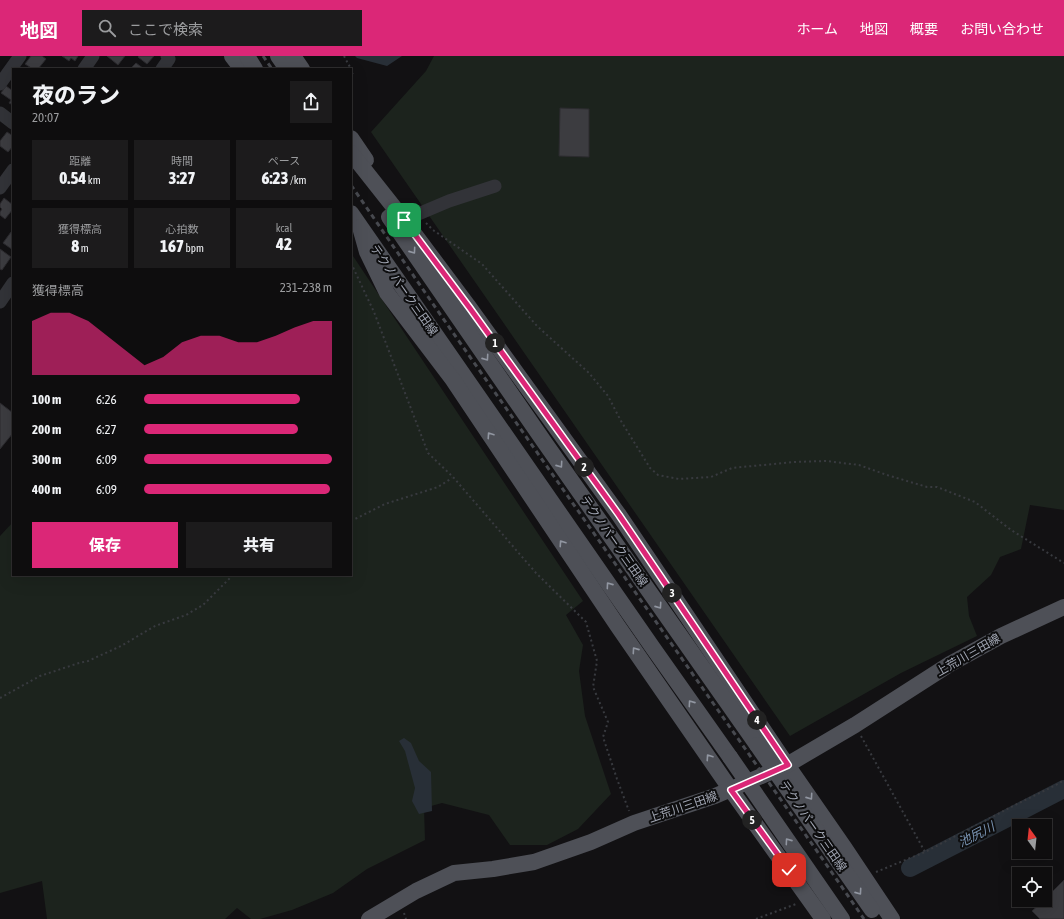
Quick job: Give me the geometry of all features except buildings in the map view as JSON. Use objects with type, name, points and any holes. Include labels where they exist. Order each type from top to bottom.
[{"type":"main road","points":[[232,56],[241,68]]},
{"type":"main road","points":[[247,56],[254,68]]},
{"type":"main road","points":[[278,56],[286,68]]},
{"type":"main road","points":[[293,56],[301,68]]},
{"type":"main road","points":[[352,139],[469,307],[619,515],[892,919]]},
{"type":"main road","points":[[352,154],[406,216]]},
{"type":"main road","name":"テクノパーク三田線","points":[[352,162],[545,444],[875,914]]},
{"type":"main road","name":"テクノパーク三田線","points":[[352,217],[356,233],[649,642],[842,919]]},
{"type":"main road","points":[[356,233],[388,293],[453,380],[617,626],[823,919]]},
{"type":"main road","name":"上荒川三田線","points":[[369,919],[416,891],[454,873],[493,869],[534,862],[592,842],[634,823],[731,790],[788,765],[855,725],[950,664],[1001,636],[1064,607]]},
{"type":"street","points":[[0,84],[20,56]]},
{"type":"street","points":[[85,68],[93,56]]},
{"type":"street","points":[[163,68],[169,59],[167,56]]},
{"type":"street","points":[[0,113],[12,122]]},
{"type":"street","points":[[0,188],[12,171]]},
{"type":"street","points":[[406,216],[495,186]]},
{"type":"street","points":[[0,302],[12,284]]},
{"type":"path","points":[[344,56],[350,68]]},
{"type":"path","points":[[406,216],[423,220],[434,230],[482,264],[537,326],[589,373],[608,396],[645,462],[658,475],[679,479],[711,477],[732,468],[794,462],[826,461],[859,464],[887,475],[927,487],[937,487],[975,502],[1011,530],[1064,563]]},
{"type":"path","points":[[352,265],[374,312],[428,452],[453,477],[536,573],[586,622],[597,661],[593,687],[608,722],[603,737],[617,780],[634,823]]},
{"type":"path","points":[[352,520],[385,504],[438,487],[453,477]]},
{"type":"path","points":[[0,698],[40,676],[88,661],[121,646],[155,626],[186,615],[203,605],[231,576]]},
{"type":"path","points":[[855,725],[925,852],[1064,780]]},
{"type":"shaded area","points":[[355,56],[402,56],[387,66],[357,58]]},
{"type":"shaded area","points":[[434,56],[1064,56],[1064,510],[1030,505],[1021,549],[1000,557],[991,575],[967,597],[969,616],[977,636],[901,673],[790,736],[371,132],[426,71]]},
{"type":"shaded area","points":[[352,254],[583,601],[566,615],[583,645],[579,671],[585,716],[611,794],[578,829],[547,845],[510,845],[489,815],[442,803],[424,808],[425,840],[367,869],[333,893],[292,910],[260,919],[251,919],[237,908],[225,919],[47,919],[42,881],[0,893],[0,536],[12,523],[12,576],[352,576]]},
{"type":"shaded area","points":[[404,738],[411,743],[419,761],[431,772],[432,811],[419,814],[412,801],[415,788],[405,751],[399,741]]},
{"type":"waterway","name":"池尻川","points":[[910,868],[1064,789]]},
{"type":"railway","points":[[263,56],[271,68]]},
{"type":"railway","points":[[352,186],[864,919]]},
{"type":"route","points":[[404,220],[469,307],[619,515],[788,765],[731,790],[789,870]]}]
